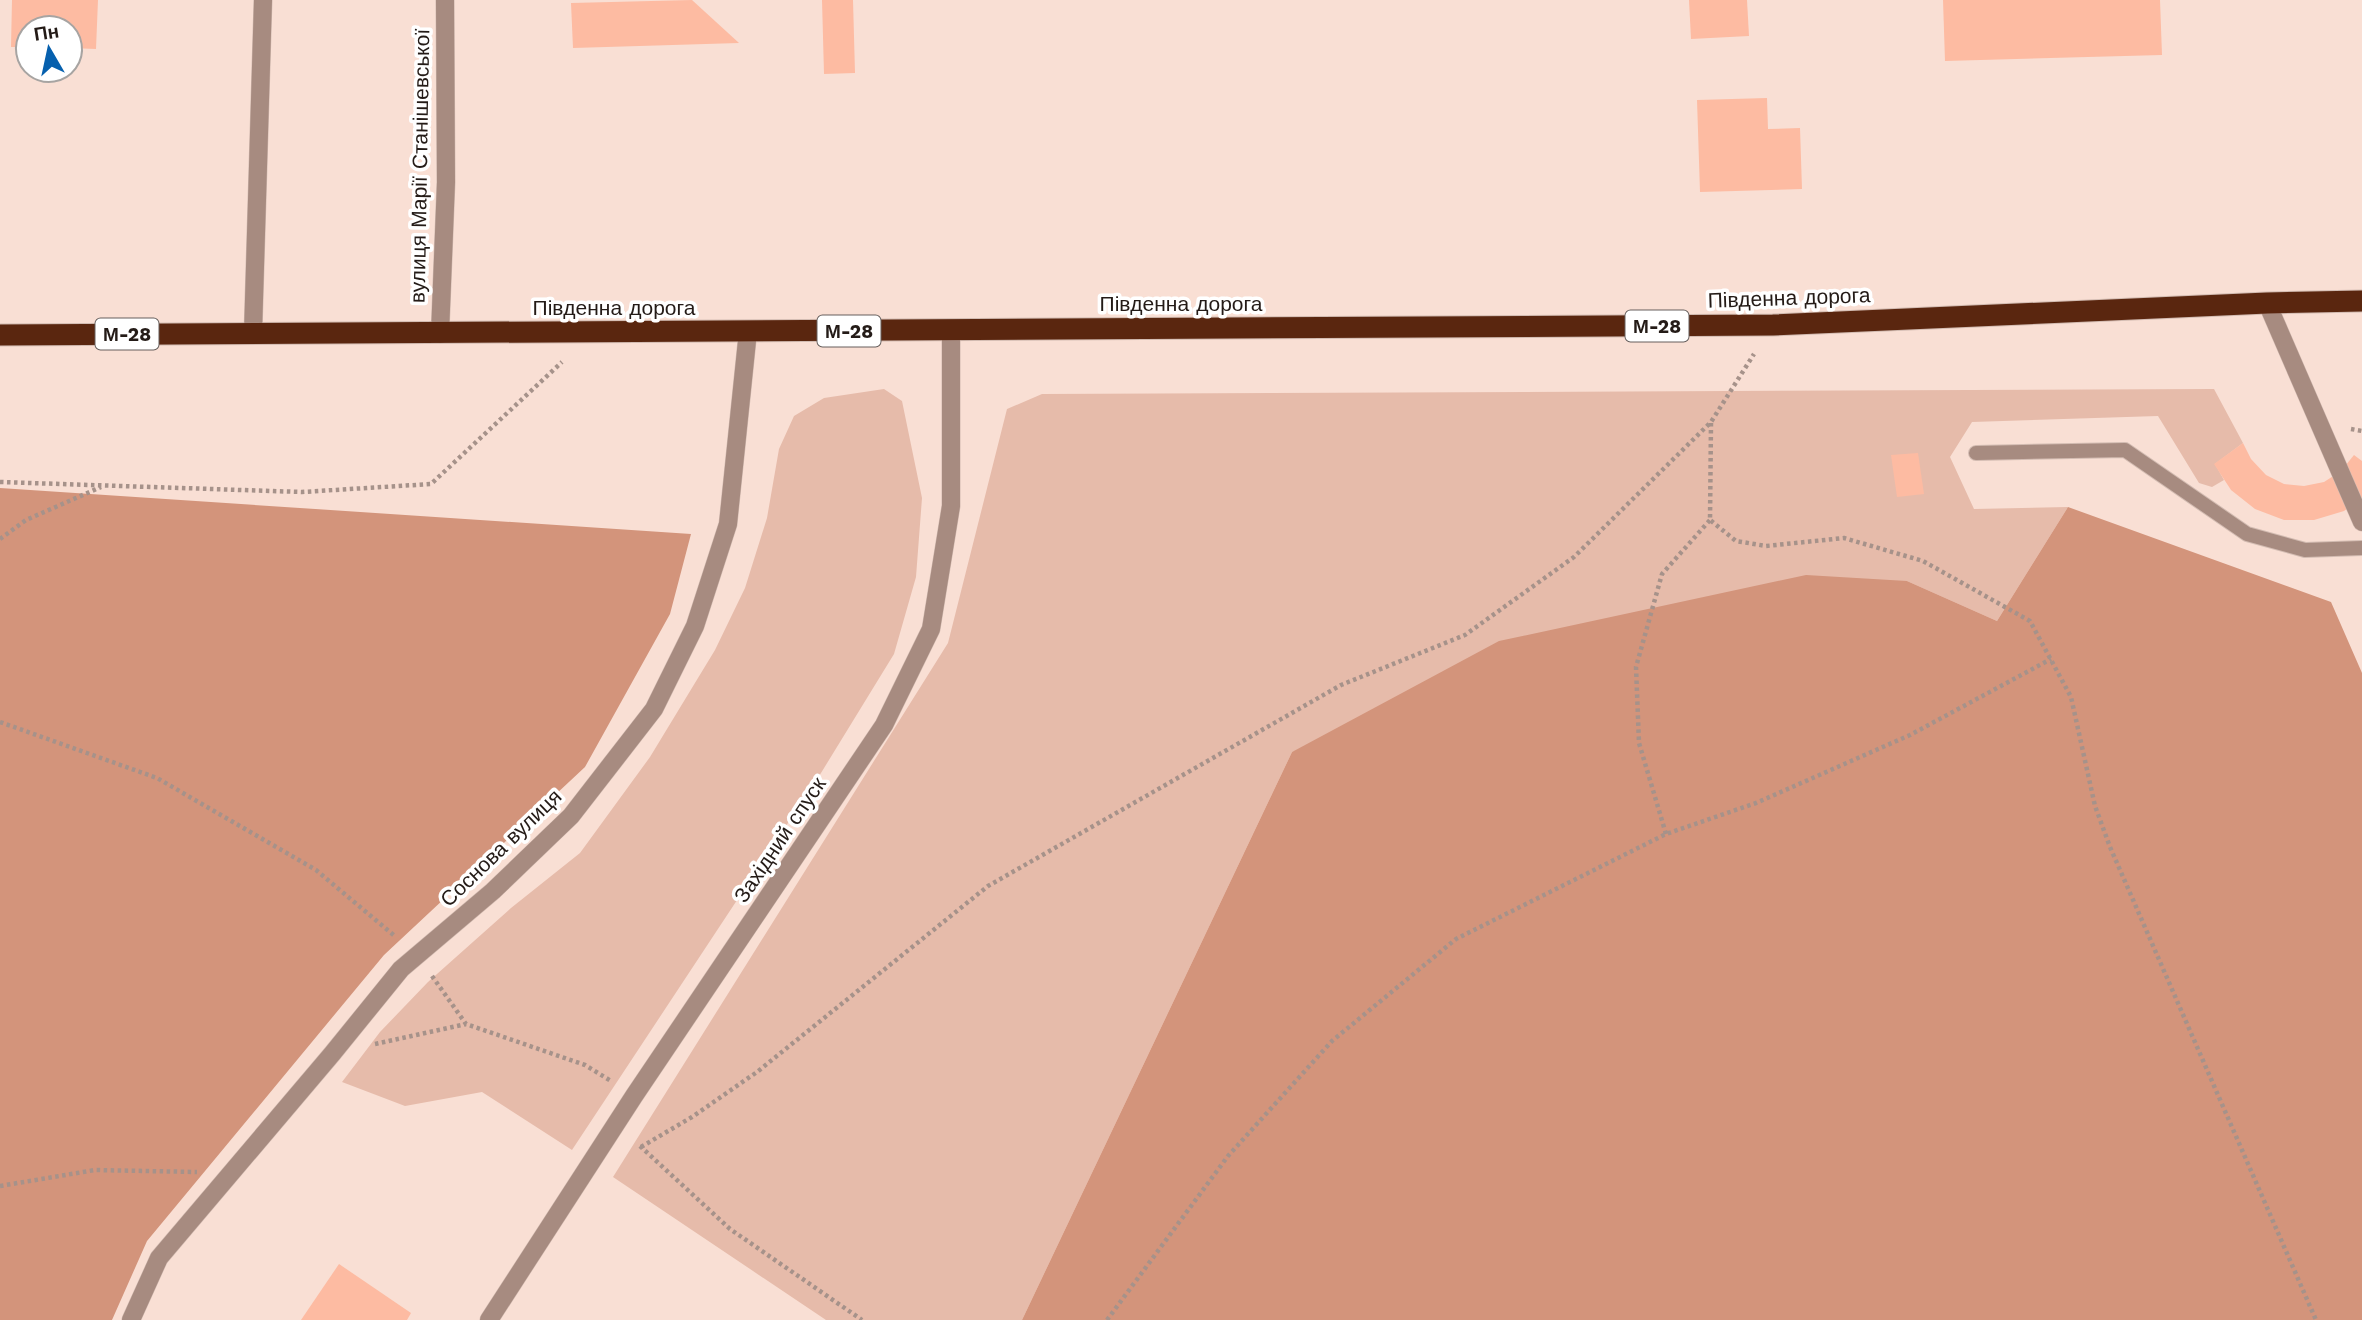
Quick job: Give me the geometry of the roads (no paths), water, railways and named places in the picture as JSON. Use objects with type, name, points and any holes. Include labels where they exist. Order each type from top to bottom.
[{"type":"highway","name":"Південна дорога","points":[[0,335],[1773,325],[2362,301]]},
{"type":"street","points":[[253,333],[263,0]]},
{"type":"street","name":"вулиця Марії Станішевської","points":[[440,334],[446,182],[445,0]]},
{"type":"street","points":[[2267,303],[2362,522]]},
{"type":"street","name":"Західний спуск","points":[[489,1320],[634,1096],[884,725],[931,629],[951,506],[951,330]]},
{"type":"street","name":"Соснова вулиця","points":[[131,1320],[159,1258],[401,969],[493,891],[571,816],[654,709],[695,626],[728,524],[748,331]]},
{"type":"lane","points":[[1976,453],[2125,450],[2247,534],[2305,550],[2362,548]]}]
